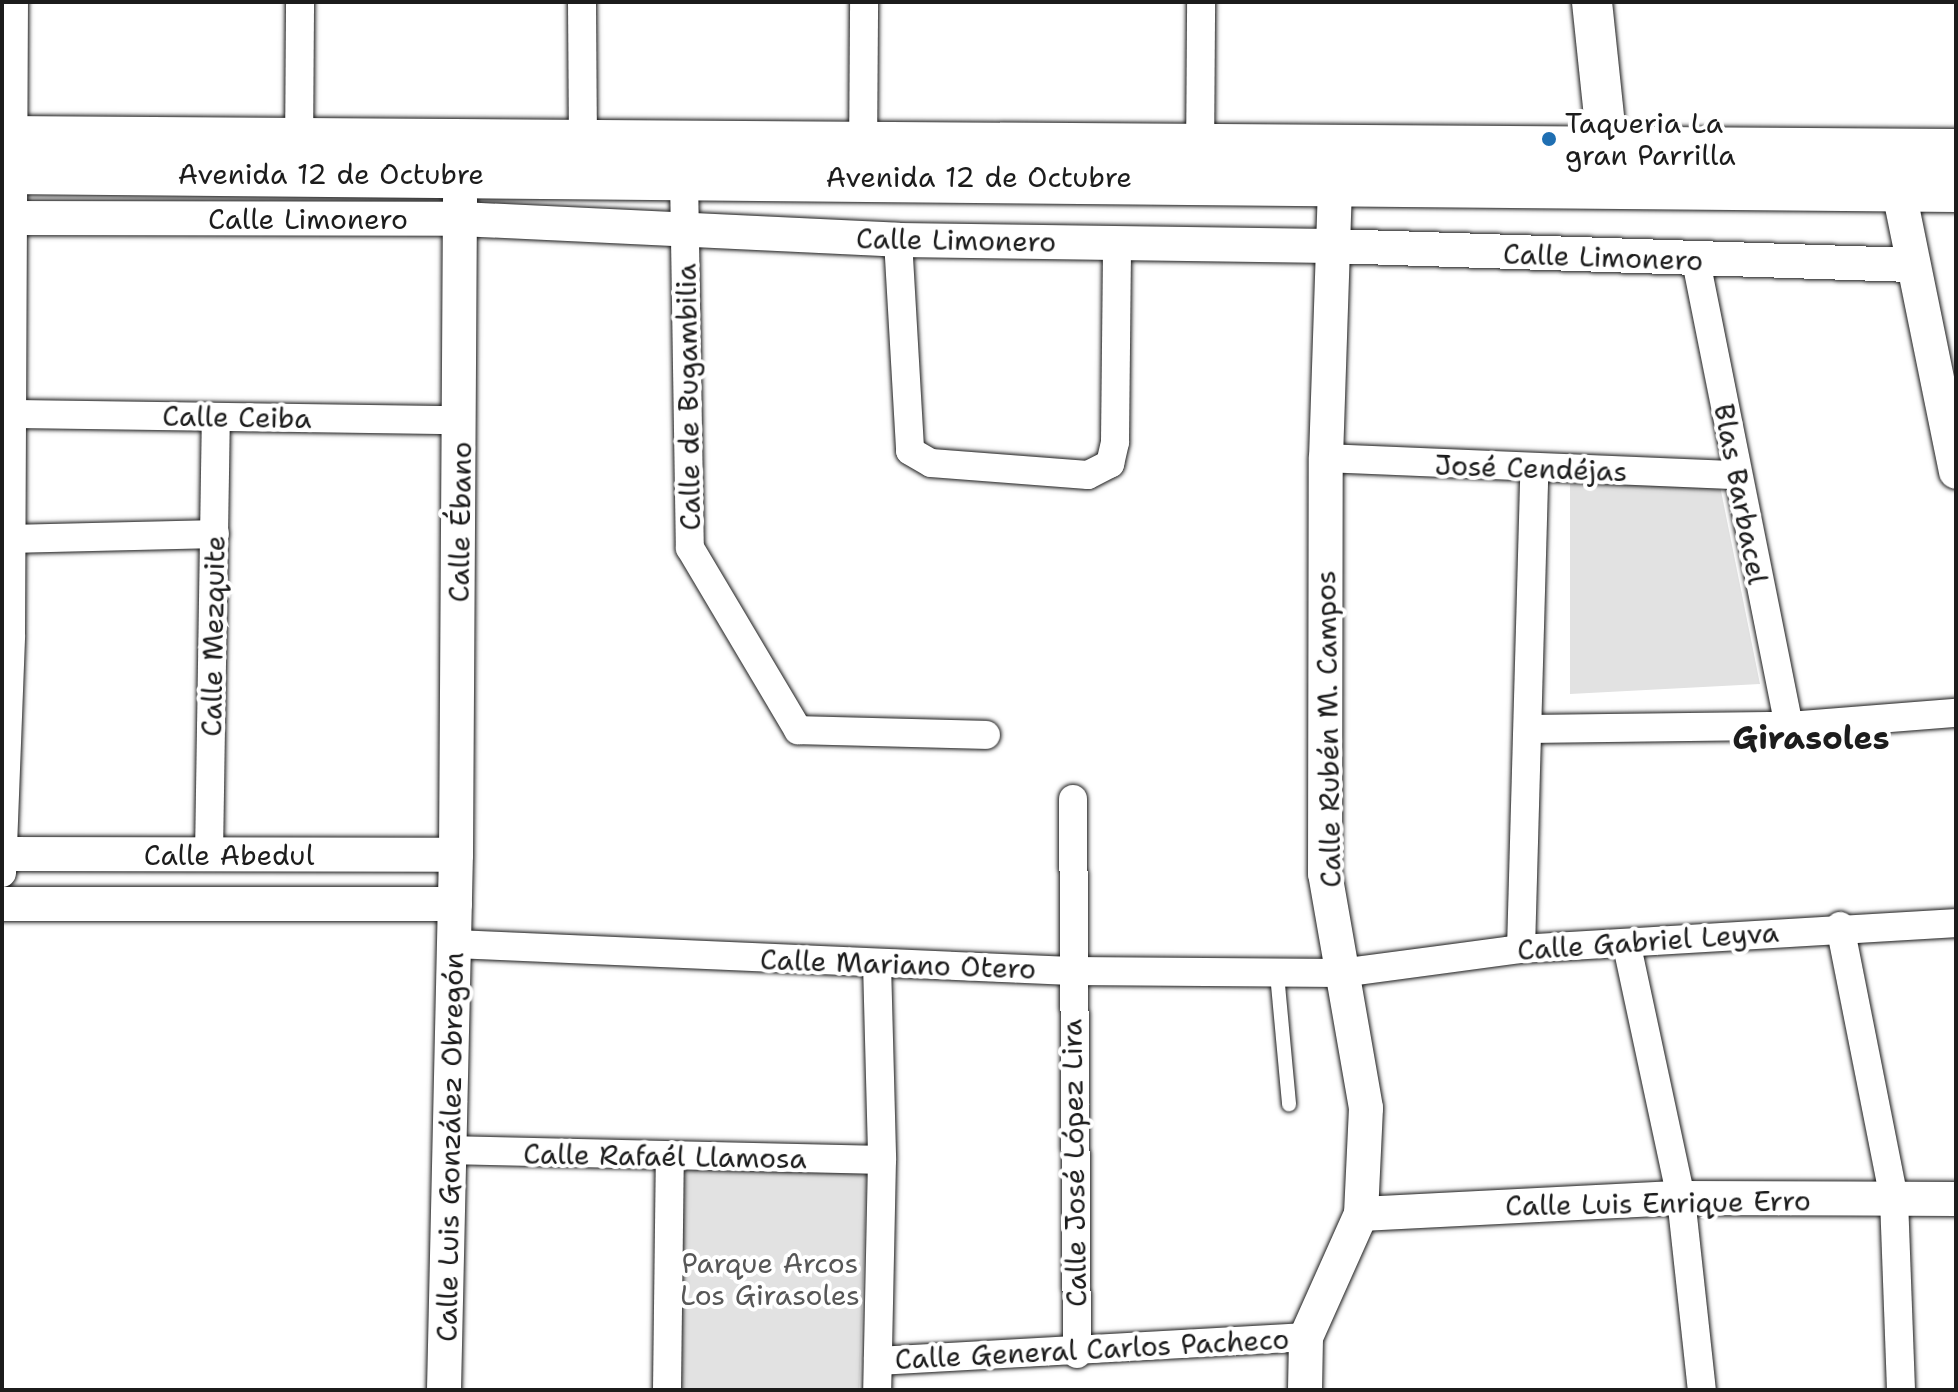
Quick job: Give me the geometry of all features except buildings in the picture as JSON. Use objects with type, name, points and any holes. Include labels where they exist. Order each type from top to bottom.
[{"type":"main road","points":[[1592,2],[1610,167]]},
{"type":"main road","name":"Avenida 12 de Octubre","points":[[1894,171],[1956,151]]},
{"type":"main road","name":"Avenida 12 de Octubre","points":[[7,155],[1894,171],[1956,190]]},
{"type":"main road","name":"Avenida 12 de Octubre","points":[[583,160],[684,176],[863,160]]},
{"type":"street","points":[[2,873],[6,635],[12,539],[13,414],[7,155],[14,2]]},
{"type":"street","points":[[299,157],[300,2]]},
{"type":"street","points":[[582,2],[583,160]]},
{"type":"street","points":[[863,160],[864,2]]},
{"type":"street","points":[[1200,164],[1201,2]]},
{"type":"street","name":"Calle Ébano","points":[[455,904],[461,420],[459,158]]},
{"type":"street","name":"Calle Rubén M. Campos","points":[[1305,1390],[1306,1337],[1361,1214],[1366,1108],[1325,874],[1326,458],[1336,166]]},
{"type":"street","points":[[1894,171],[1910,265],[1956,472]]},
{"type":"street","points":[[684,176],[685,231]]},
{"type":"street","name":"Calle Limonero","points":[[8,218],[460,219],[898,240],[1332,246],[1696,261],[1910,265]]},
{"type":"street","name":"Calle de Bugambilia","points":[[685,231],[690,548],[798,730],[986,735]]},
{"type":"street","points":[[898,240],[910,451],[931,463],[1088,475],[1110,464],[1115,442],[1117,243]]},
{"type":"street","name":"Blas Barbacel","points":[[1696,261],[1736,475],[1789,726]]},
{"type":"street","name":"Calle Ceiba","points":[[13,414],[461,420]]},
{"type":"street","name":"Calle Mezquite","points":[[209,855],[216,417]]},
{"type":"street","name":"José Cendéjas","points":[[1326,458],[1534,470],[1736,475]]},
{"type":"street","points":[[1521,949],[1534,470]]},
{"type":"street","points":[[12,539],[215,534]]},
{"type":"street","points":[[1528,729],[1789,726],[1956,713]]},
{"type":"street","name":"Calle José López Lira","points":[[1073,799],[1071,971],[1077,1354]]},
{"type":"street","name":"Calle Abedul","points":[[2,854],[456,855]]},
{"type":"street","name":"Calle Abedul","points":[[2,904],[455,904]]},
{"type":"street","name":"Calle Luis González Obregón","points":[[444,1390],[455,904]]},
{"type":"street","name":"Calle Gabriel Leyva","points":[[1341,973],[1521,949],[1627,946],[1840,926],[1956,923]]},
{"type":"street","points":[[1840,926],[1894,1199],[1901,1390]]},
{"type":"street","name":"Calle Mariano Otero","points":[[455,944],[1071,971],[1341,973]]},
{"type":"street","points":[[1627,946],[1681,1198],[1702,1390]]},
{"type":"street","points":[[877,963],[882,1160],[877,1390]]},
{"type":"street","name":"Calle Rafaél Llamosa","points":[[449,1150],[670,1158],[882,1160]]},
{"type":"street","points":[[667,1390],[670,1158]]},
{"type":"street","name":"Calle Luis Enrique Erro","points":[[1361,1214],[1681,1198],[1956,1199]]},
{"type":"street","name":"Calle General Carlos Pacheco","points":[[878,1361],[1077,1354],[1306,1337]]},
{"type":"lane","points":[[1277,974],[1289,1104]]},
{"type":"green space","points":[[1570,484],[1720,486],[1760,684],[1570,694]]},
{"type":"green space","name":"Parque Arcos Los Girasoles","points":[[678,1162],[867,1169],[859,1390],[670,1390]]},
{"type":"place","name":"Taqueria La gran Parrilla","points":[[1549,139]]},
{"type":"district","name":"Girasoles","points":[[1811,738]]}]
